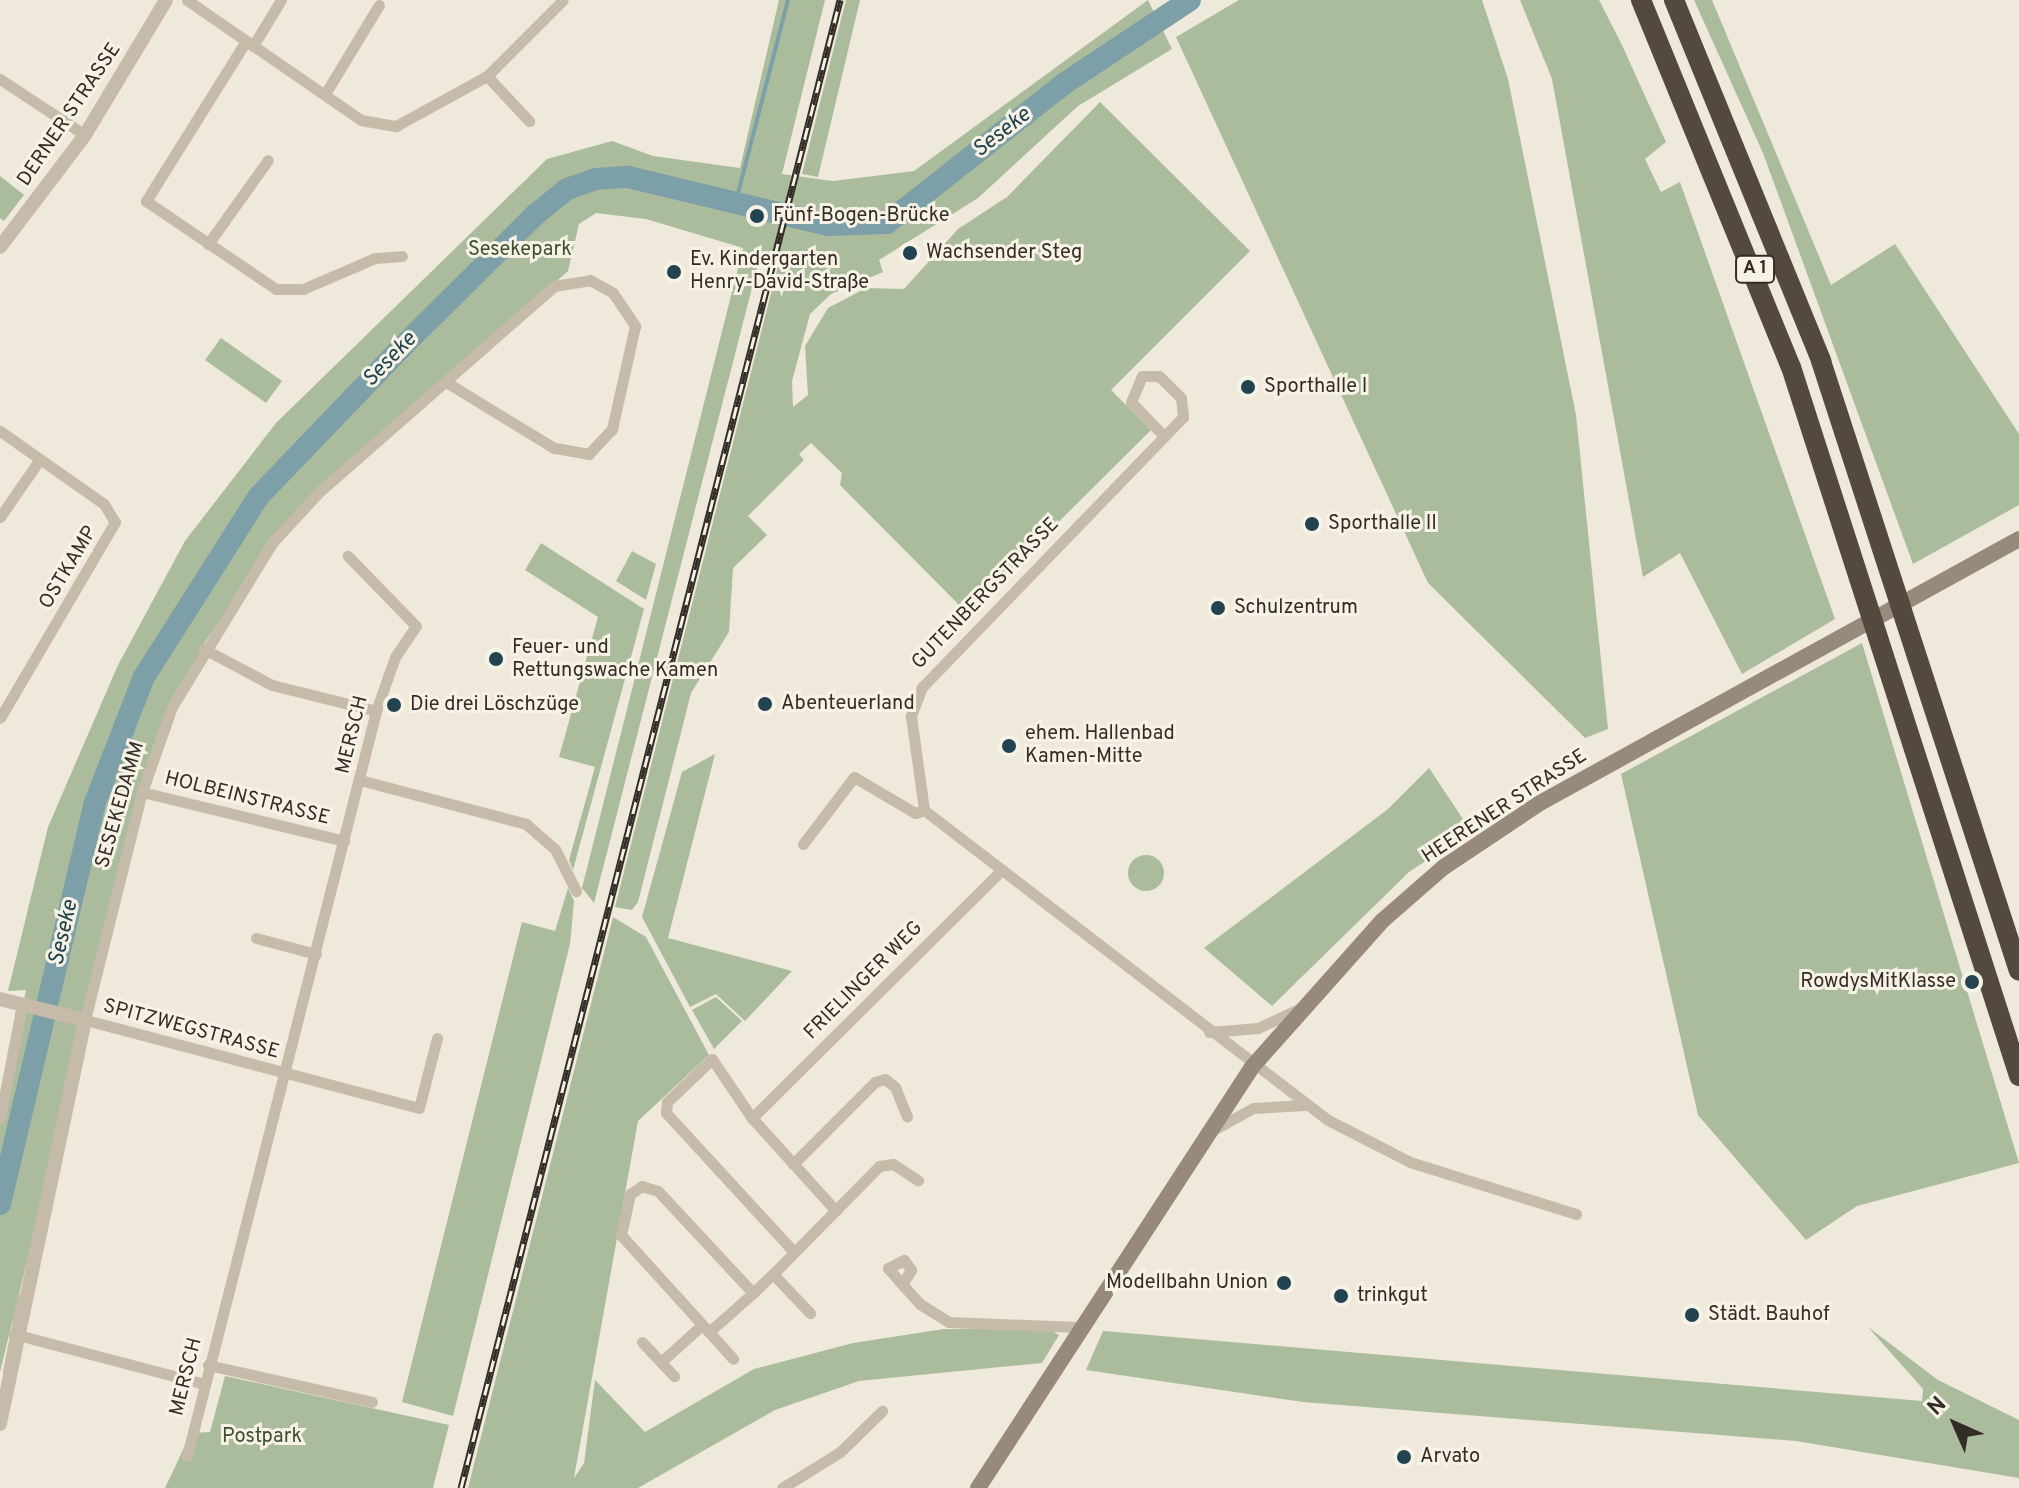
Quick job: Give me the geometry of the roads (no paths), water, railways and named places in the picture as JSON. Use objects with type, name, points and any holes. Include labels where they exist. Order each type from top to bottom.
[{"type":"highway","name":"A 1","points":[[1641,0],[1746,246],[1852,546],[2019,1076]]},
{"type":"highway","name":"A 1","points":[[1674,0],[1776,239],[1916,641],[2019,971]]},
{"type":"main road","name":"HEERENER STRASSE","points":[[978,1488],[1077,1327],[1252,1067],[1299,1009],[1382,921],[1470,849],[1679,723],[2019,539]]},
{"type":"street","name":"DERNER STRASSE","points":[[0,247],[85,135],[166,0]]},
{"type":"street","points":[[187,0],[361,120],[396,126],[487,76],[563,0]]},
{"type":"street","points":[[281,0],[147,190],[146,201],[208,244],[289,290],[375,258],[402,256]]},
{"type":"street","points":[[325,94],[379,5]]},
{"type":"street","points":[[487,76],[529,121]]},
{"type":"street","points":[[0,79],[85,135]]},
{"type":"street","points":[[208,244],[268,160]]},
{"type":"street","name":"SESEKEDAMM","points":[[0,1424],[85,1020],[142,792],[172,707],[204,649],[272,543],[379,443],[563,280],[590,280],[613,293],[635,326],[612,429],[589,454],[554,448],[449,384]]},
{"type":"street","name":"GUTENBERGSTRASSE","points":[[924,810],[911,716],[922,687],[1164,436],[1184,406],[1159,376],[1142,376],[1129,393],[1131,402],[1164,436]]},
{"type":"street","name":"OSTKAMP","points":[[0,431],[104,504],[114,531],[0,718]]},
{"type":"street","points":[[0,517],[40,459]]},
{"type":"street","name":"MERSCH","points":[[187,1456],[208,1365],[287,1075],[376,711],[395,657],[416,626],[348,556]]},
{"type":"street","points":[[204,649],[272,685],[376,711]]},
{"type":"street","points":[[803,844],[854,777],[915,813],[924,810],[1252,1067],[1305,1105],[1410,1162],[1576,1214]]},
{"type":"street","points":[[360,780],[526,824],[555,849],[576,891]]},
{"type":"street","name":"HOLBEINSTRASSE","points":[[142,792],[344,841]]},
{"type":"street","name":"FRIELINGER WEG","points":[[752,1118],[1002,870]]},
{"type":"street","points":[[256,938],[316,954]]},
{"type":"street","points":[[0,999],[85,1020]]},
{"type":"street","points":[[0,1118],[28,1007]]},
{"type":"street","points":[[1209,1032],[1258,1028],[1299,1009]]},
{"type":"street","name":"SPITZWEGSTRASSE","points":[[85,1020],[287,1075]]},
{"type":"street","points":[[287,1075],[419,1108],[437,1038]]},
{"type":"street","points":[[794,1252],[665,1108],[712,1059],[752,1118],[836,1211]]},
{"type":"street","points":[[793,1164],[875,1082],[885,1079],[895,1087],[907,1117]]},
{"type":"street","points":[[1204,1137],[1253,1108],[1305,1105]]},
{"type":"street","points":[[661,1362],[753,1293],[879,1166],[893,1164],[918,1180]]},
{"type":"street","points":[[733,1359],[621,1235],[635,1189],[658,1191],[753,1293]]},
{"type":"street","points":[[773,1274],[810,1313]]},
{"type":"street","points":[[902,1284],[949,1322],[1077,1327]]},
{"type":"street","points":[[19,1335],[204,1384]]},
{"type":"street","points":[[642,1342],[674,1376]]},
{"type":"street","points":[[208,1365],[372,1402]]},
{"type":"street","points":[[782,1488],[840,1452],[882,1411]]},
{"type":"waterway","points":[[735,205],[788,0]]},
{"type":"waterway","name":"Seseke","points":[[0,1204],[94,805],[144,677],[259,496],[401,348],[535,215],[567,189],[596,179],[628,177],[828,225],[887,223],[1065,83],[1190,0]]},
{"type":"railway","points":[[461,1488],[840,0]]},
{"type":"place","name":"Fünf-Bogen-Brücke","points":[[757,216]]},
{"type":"place","name":"Wachsender Steg","points":[[910,253]]},
{"type":"place","name":"Ev. Kindergarten Henry-David-Straße","points":[[674,272]]},
{"type":"place","name":"Sporthalle I","points":[[1248,387]]},
{"type":"place","name":"Sporthalle II","points":[[1312,524]]},
{"type":"place","name":"Schulzentrum","points":[[1218,608]]},
{"type":"place","name":"Feuer- und Rettungswache Kamen","points":[[496,659]]},
{"type":"place","name":"Abenteuerland","points":[[765,704]]},
{"type":"place","name":"Die drei Löschzüge","points":[[394,705]]},
{"type":"place","name":"ehem. Hallenbad Kamen-Mitte","points":[[1009,746]]},
{"type":"place","name":"RowdysMitKlasse","points":[[1972,982]]},
{"type":"place","name":"Modellbahn Union","points":[[1284,1283]]},
{"type":"place","name":"trinkgut","points":[[1341,1296]]},
{"type":"place","name":"Städt. Bauhof","points":[[1692,1315]]},
{"type":"place","name":"Arvato","points":[[1404,1457]]},
{"type":"park label","name":"Sesekepark","points":[[520,250]]},
{"type":"park label","name":"Postpark","points":[[262,1437]]}]
